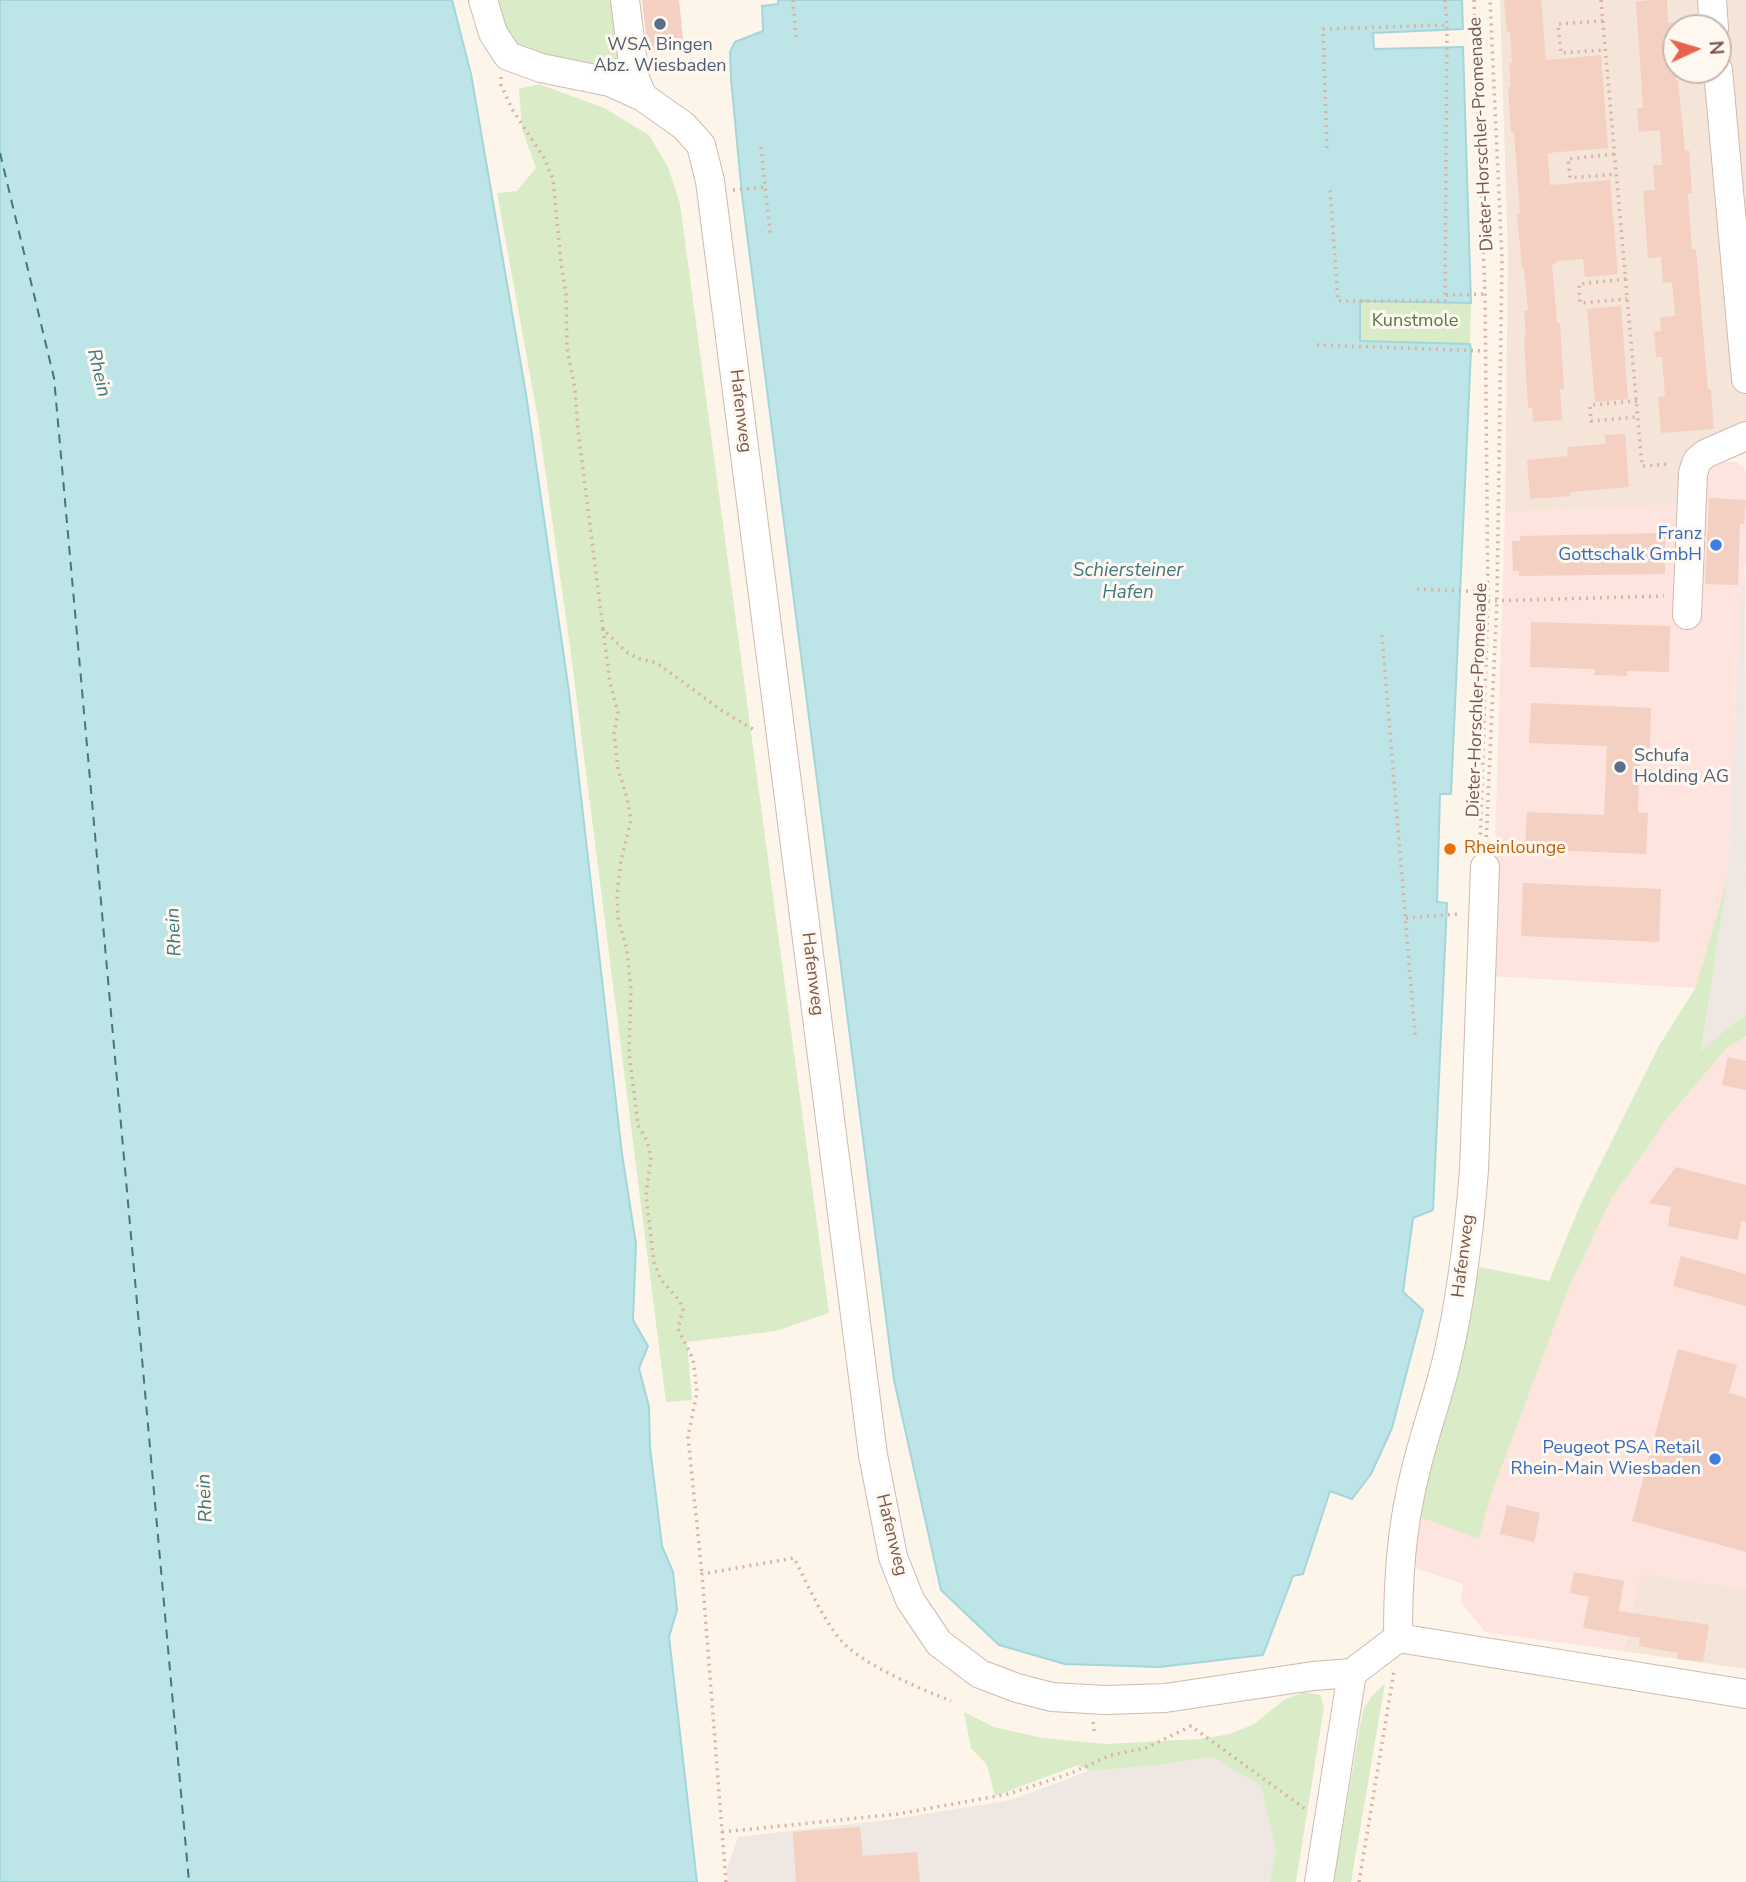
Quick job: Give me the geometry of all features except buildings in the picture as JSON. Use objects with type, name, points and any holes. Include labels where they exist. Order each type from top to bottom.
[{"type":"street","points":[[483,0],[493,33],[508,56]]},
{"type":"street","points":[[625,0],[635,79],[643,97]]},
{"type":"street","name":"Hafenweg","points":[[508,56],[541,68],[610,82],[643,97],[684,126],[701,145],[710,181],[873,1455],[893,1557],[910,1600],[939,1643],[980,1674],[1052,1697],[1106,1700],[1166,1698],[1312,1676],[1352,1673]]},
{"type":"street","points":[[1720,84],[1737,181],[1746,379]]},
{"type":"street","points":[[1688,615],[1692,484],[1697,461],[1713,450],[1746,436]]},
{"type":"street","name":"Hafenweg","points":[[1398,1637],[1398,1582],[1405,1519],[1418,1459],[1448,1355],[1471,1211],[1485,867]]},
{"type":"street","points":[[1319,1882],[1352,1673],[1398,1637],[1746,1694]]},
{"type":"path","points":[[793,0],[796,38]]},
{"type":"path","points":[[1330,187],[1338,301],[1445,301],[1445,0]]},
{"type":"path","name":"Dieter-Horschler-Promenade","points":[[1474,0],[1485,294],[1488,601],[1480,860],[1485,867]]},
{"type":"path","name":"Dieter-Horschler-Promenade","points":[[1485,867],[1499,600],[1502,259],[1490,0]]},
{"type":"path","points":[[1601,0],[1642,466],[1697,461]]},
{"type":"path","points":[[1603,21],[1559,24],[1559,34],[1561,53],[1605,50]]},
{"type":"path","points":[[1327,148],[1323,29],[1447,25]]},
{"type":"path","points":[[508,56],[502,67],[500,85],[512,109],[544,158],[553,179],[566,294],[567,348],[575,388],[610,682],[618,713],[614,733],[618,769],[631,820],[618,880],[618,918],[627,950],[631,989],[629,1053],[638,1125],[647,1141],[651,1157],[646,1195],[654,1263],[662,1281],[679,1300],[683,1309],[678,1329],[693,1359],[697,1392],[688,1437],[702,1574],[726,1882]]},
{"type":"path","points":[[761,147],[770,233]]},
{"type":"path","points":[[1614,154],[1568,159],[1570,178],[1616,174]]},
{"type":"path","points":[[732,190],[765,187]]},
{"type":"path","points":[[1626,279],[1579,284],[1580,303],[1628,299]]},
{"type":"path","points":[[1446,295],[1485,294]]},
{"type":"path","points":[[1317,345],[1485,351]]},
{"type":"path","points":[[1637,401],[1590,405],[1591,421],[1638,417]]},
{"type":"path","points":[[1418,589],[1488,592]]},
{"type":"path","points":[[1488,601],[1663,596]]},
{"type":"path","points":[[603,629],[625,651],[637,658],[657,663],[721,710],[761,734]]},
{"type":"path","points":[[1382,635],[1415,1035]]},
{"type":"path","points":[[1406,918],[1468,913]]},
{"type":"path","points":[[702,1574],[794,1558],[815,1600],[840,1640],[865,1660],[951,1701]]},
{"type":"path","points":[[1359,1882],[1398,1637]]},
{"type":"path","points":[[723,1832],[898,1814],[1008,1794],[1069,1774],[1111,1755],[1146,1748],[1191,1727],[1328,1825]]},
{"type":"shaded area","points":[[1500,0],[1746,0],[1746,431],[1710,447],[1685,504],[1505,513],[1508,256]]},
{"type":"shaded area","points":[[1736,462],[1746,472],[1746,562],[1742,586],[1728,876],[1696,988],[1491,976],[1505,513],[1685,504],[1707,472],[1715,464]]},
{"type":"shaded area","points":[[1745,574],[1746,1015],[1701,1052],[1728,876],[1742,586]]},
{"type":"shaded area","points":[[1746,1036],[1746,1589],[1641,1573],[1622,1651],[1485,1632],[1461,1602],[1463,1584],[1418,1569],[1412,1560],[1417,1516],[1479,1538],[1491,1495],[1568,1290],[1611,1199],[1670,1115],[1726,1049]]},
{"type":"shaded area","points":[[1640,1573],[1746,1589],[1746,1669],[1623,1651]]},
{"type":"shaded area","points":[[1212,1757],[1261,1786],[1276,1850],[1270,1882],[728,1882],[727,1870],[738,1837],[883,1821],[1011,1800],[1089,1771]]},
{"type":"green space","points":[[487,0],[618,0],[635,79],[528,53],[499,27]]},
{"type":"green space","points":[[539,84],[604,108],[649,135],[668,167],[680,204],[829,1313],[776,1331],[687,1342],[692,1400],[666,1402],[571,654],[538,419],[497,193],[517,191],[536,168],[522,129],[519,89]]},
{"type":"green space","name":"Kunstmole","points":[[1360,300],[1471,303],[1470,344],[1359,341]]},
{"type":"green space","points":[[1728,876],[1701,1051],[1746,1015],[1746,1036],[1726,1049],[1670,1115],[1611,1199],[1568,1290],[1491,1495],[1479,1539],[1417,1516],[1480,1267],[1549,1281],[1581,1203],[1659,1046],[1696,987]]},
{"type":"green space","points":[[1385,1683],[1351,1882],[1333,1882],[1363,1710]]},
{"type":"green space","points":[[1304,1692],[1320,1695],[1324,1707],[1296,1882],[1270,1882],[1276,1850],[1261,1786],[1212,1757],[1089,1771],[1078,1765],[995,1796],[987,1765],[971,1748],[964,1712],[994,1727],[1042,1738],[1106,1744],[1200,1739],[1230,1734],[1254,1724],[1284,1700]]},
{"type":"water","name":"Rhein","points":[[0,0],[452,0],[471,74],[526,394],[569,692],[622,1154],[636,1244],[633,1320],[648,1346],[639,1368],[649,1407],[650,1447],[662,1546],[673,1572],[677,1610],[669,1637],[697,1882],[0,1882]]},
{"type":"water","name":"Schiersteiner Hafen","points":[[778,0],[1462,0],[1463,29],[1373,33],[1374,49],[1463,47],[1471,303],[1360,301],[1360,341],[1470,344],[1471,350],[1451,794],[1440,794],[1437,902],[1447,903],[1433,1210],[1413,1218],[1403,1292],[1423,1310],[1392,1428],[1371,1474],[1352,1499],[1330,1491],[1303,1574],[1293,1576],[1263,1655],[1159,1667],[1065,1664],[999,1645],[941,1590],[894,1380],[742,195],[730,52],[735,42],[763,31],[762,6],[778,4]]},
{"type":"ferry route","points":[[0,153],[54,378],[189,1882]]},
{"type":"place","name":"WSA Bingen Abz. Wiesbaden","points":[[660,24]]},
{"type":"place","name":"Franz Gottschalk GmbH","points":[[1716,545]]},
{"type":"place","name":"Schufa Holding AG","points":[[1620,767]]},
{"type":"place","name":"Rheinlounge","points":[[1450,849]]},
{"type":"place","name":"Peugeot PSA Retail Rhein-Main Wiesbaden","points":[[1715,1459]]}]
